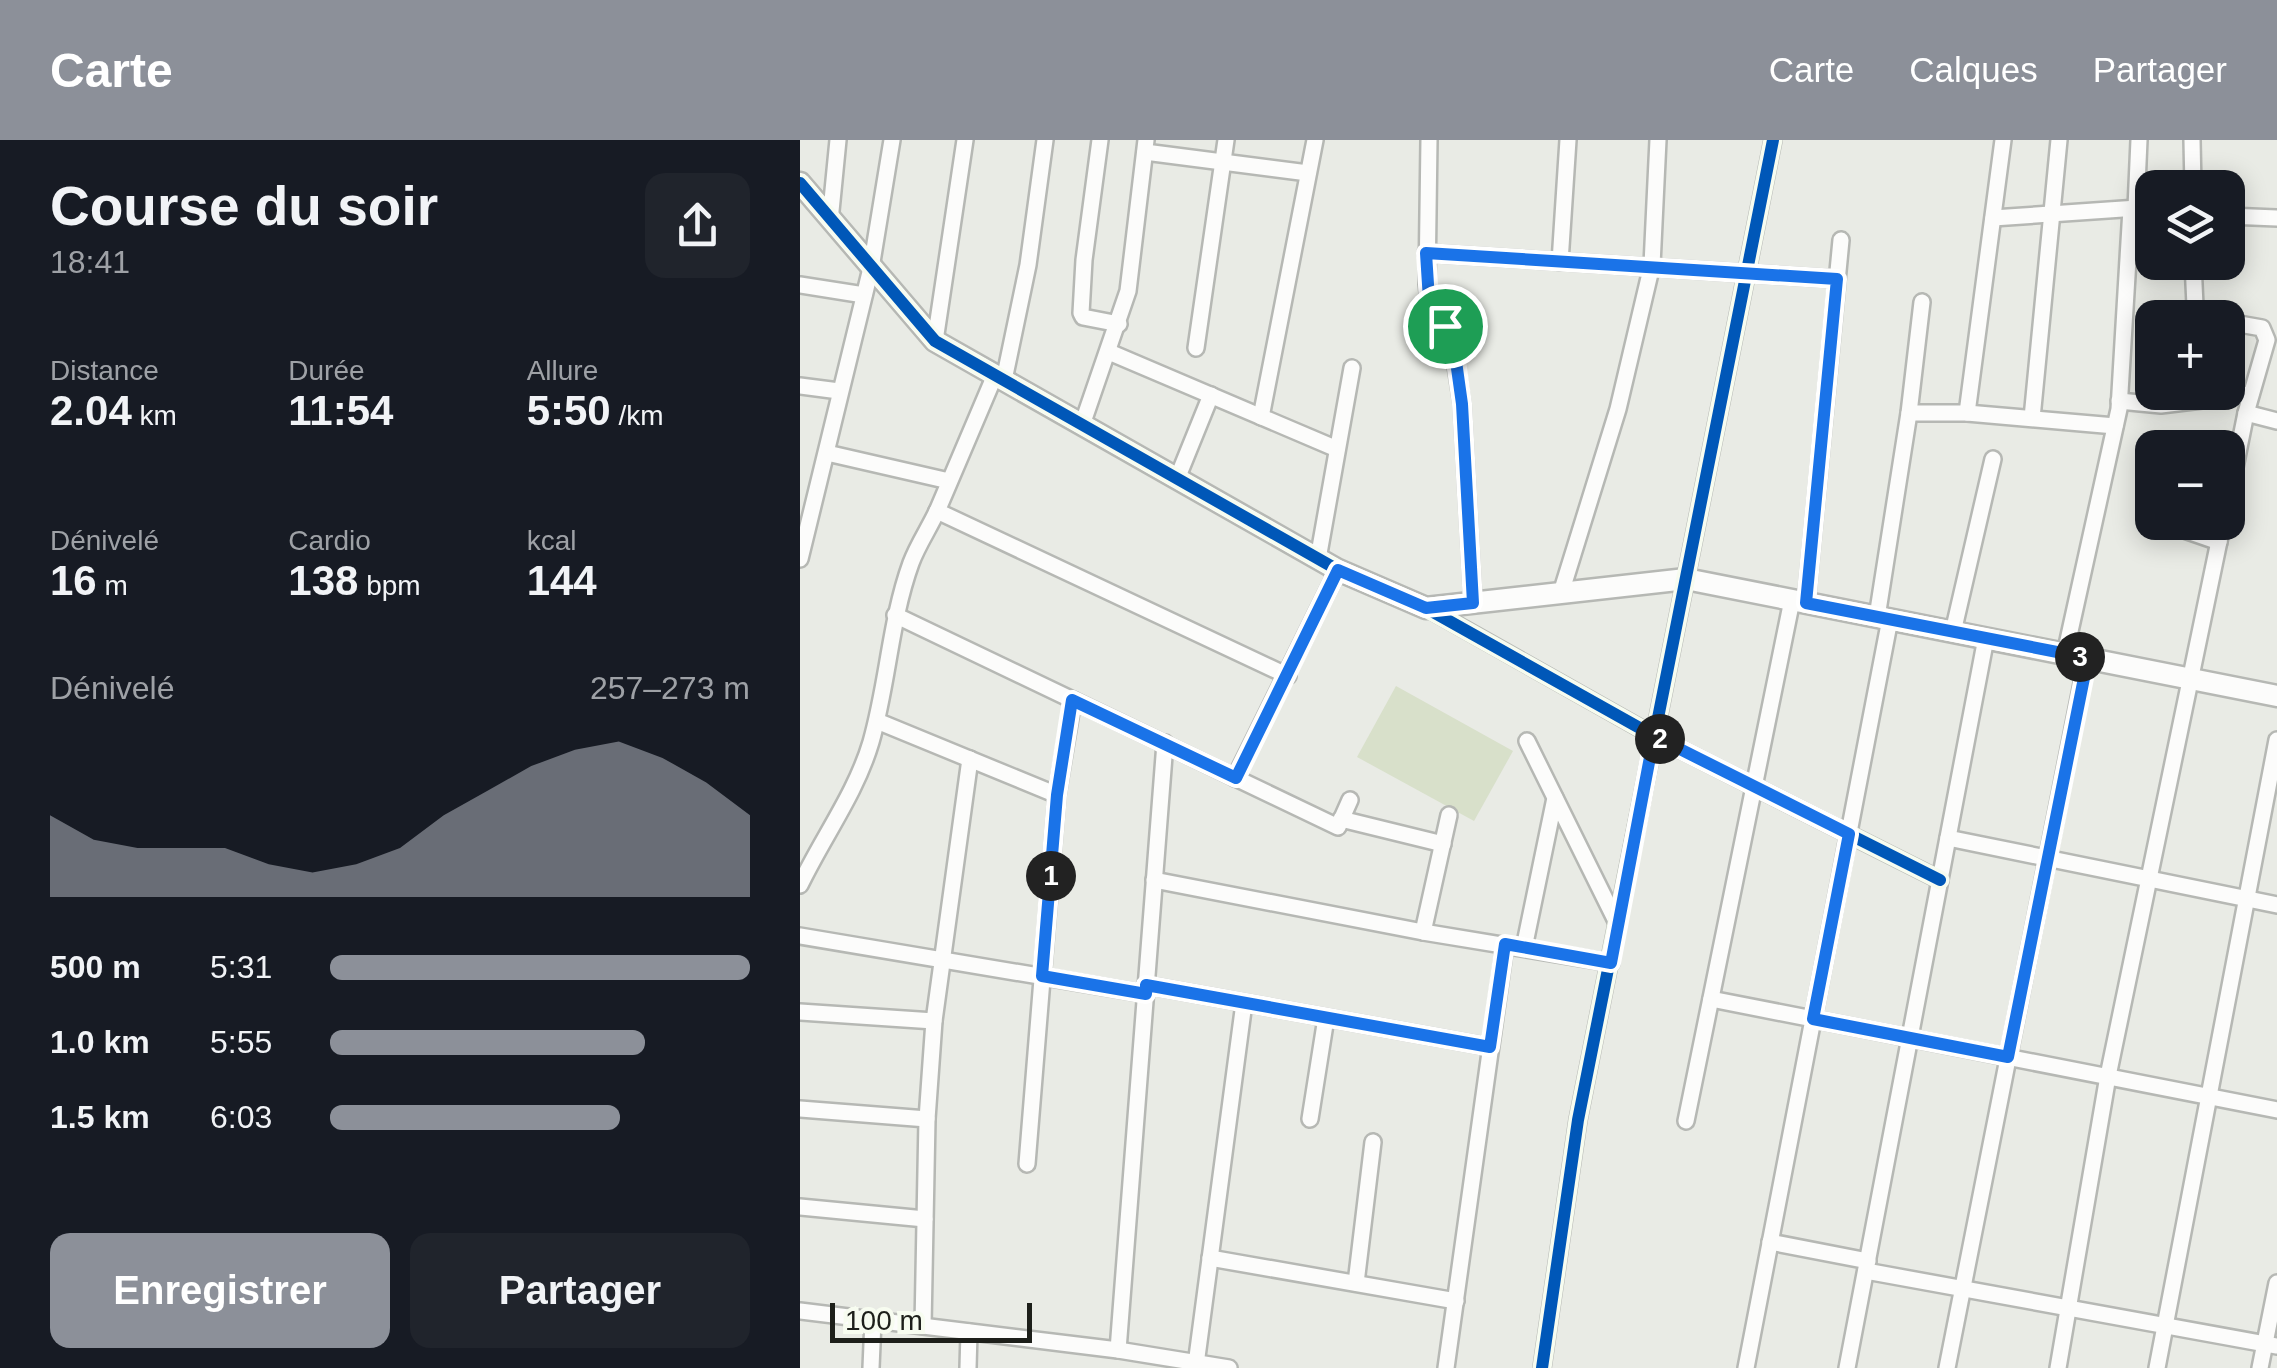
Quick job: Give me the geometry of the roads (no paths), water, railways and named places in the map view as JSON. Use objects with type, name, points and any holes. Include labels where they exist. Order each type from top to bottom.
[{"type":"street","points":[[830,221],[838,140]]},
{"type":"street","points":[[800,560],[819,490],[838,391],[871,268],[892,140]]},
{"type":"street","points":[[934,341],[965,140]]},
{"type":"street","points":[[800,885],[852,790],[877,721],[894,615],[912,560],[999,378],[1028,265],[1045,140]]},
{"type":"street","points":[[1100,140],[1081,313],[1083,317],[1118,324]]},
{"type":"street","points":[[1196,348],[1226,140]]},
{"type":"street","points":[[1262,416],[1315,140]]},
{"type":"street","points":[[1429,140],[1429,300],[1454,347],[1473,603]]},
{"type":"street","points":[[1560,262],[1568,140]]},
{"type":"street","points":[[1561,593],[1618,409],[1652,265],[1658,140]]},
{"type":"street","points":[[1542,1368],[1578,1120],[1773,140]]},
{"type":"street","points":[[1967,413],[2003,140]]},
{"type":"street","points":[[2032,418],[2059,140]]},
{"type":"street","points":[[2140,140],[2140,170]]},
{"type":"street","points":[[2192,140],[2193,170]]},
{"type":"street","points":[[1082,425],[1128,291],[1145,146],[1224,163],[1308,173]]},
{"type":"street","points":[[802,189],[934,341],[1338,570],[1426,608],[1654,736],[1940,880]]},
{"type":"street","points":[[1993,218],[2135,208]]},
{"type":"street","points":[[2245,217],[2277,218]]},
{"type":"street","points":[[1686,1121],[1754,786],[1799,601],[1841,240]]},
{"type":"street","points":[[1426,253],[1837,279]]},
{"type":"street","points":[[2065,654],[2120,401],[2135,256]]},
{"type":"street","points":[[800,284],[864,295]]},
{"type":"street","points":[[1746,1368],[1849,834],[1884,618],[1922,302]]},
{"type":"street","points":[[2243,430],[2266,340],[2262,328],[2245,325]]},
{"type":"street","points":[[1108,352],[1338,449]]},
{"type":"street","points":[[1318,559],[1352,368]]},
{"type":"street","points":[[800,386],[838,391]]},
{"type":"street","points":[[2120,401],[2161,405],[2252,394]]},
{"type":"street","points":[[1177,479],[1211,396]]},
{"type":"street","points":[[1909,412],[2115,426]]},
{"type":"street","points":[[2246,413],[2277,420]]},
{"type":"street","points":[[827,453],[949,481]]},
{"type":"street","points":[[1953,632],[1994,459]]},
{"type":"street","points":[[800,486],[819,490]]},
{"type":"street","points":[[937,511],[1288,676]]},
{"type":"street","points":[[2058,1368],[2108,1076],[2219,542],[2213,540]]},
{"type":"street","points":[[1236,778],[1338,570]]},
{"type":"street","points":[[1426,608],[1686,579],[2277,696]]},
{"type":"street","points":[[894,615],[1338,826],[1350,800]]},
{"type":"street","points":[[1847,1368],[1986,638]]},
{"type":"street","points":[[1947,1368],[2088,658]]},
{"type":"street","points":[[1027,1164],[1057,795],[1072,700]]},
{"type":"street","points":[[877,721],[1057,795]]},
{"type":"street","points":[[2157,1368],[2277,740]]},
{"type":"street","points":[[1527,741],[1617,923]]},
{"type":"street","points":[[1118,1350],[1165,744]]},
{"type":"street","points":[[923,1326],[927,1119],[934,1021],[970,759]]},
{"type":"street","points":[[1524,948],[1556,798]]},
{"type":"street","points":[[1423,932],[1449,815]]},
{"type":"street","points":[[1341,819],[1443,844]]},
{"type":"street","points":[[1948,838],[2277,904]]},
{"type":"street","points":[[1154,880],[1423,932],[1611,963]]},
{"type":"street","points":[[800,936],[1042,976],[1244,1003],[1490,1047]]},
{"type":"street","points":[[1446,1368],[1505,944]]},
{"type":"street","points":[[1711,999],[2277,1110]]},
{"type":"street","points":[[1197,1357],[1244,1003]]},
{"type":"street","points":[[800,1012],[934,1021]]},
{"type":"street","points":[[1310,1119],[1326,1018]]},
{"type":"street","points":[[800,1109],[927,1119]]},
{"type":"street","points":[[1356,1283],[1373,1142]]},
{"type":"street","points":[[800,1208],[925,1219]]},
{"type":"street","points":[[1770,1242],[1961,1288],[2271,1344]]},
{"type":"street","points":[[1210,1258],[1456,1300]]},
{"type":"street","points":[[2260,1368],[2271,1344],[2277,1283]]},
{"type":"street","points":[[800,1311],[1118,1350],[1138,1361],[1228,1368]]},
{"type":"street","points":[[871,1368],[873,1320]]},
{"type":"street","points":[[968,1368],[969,1332]]}]
